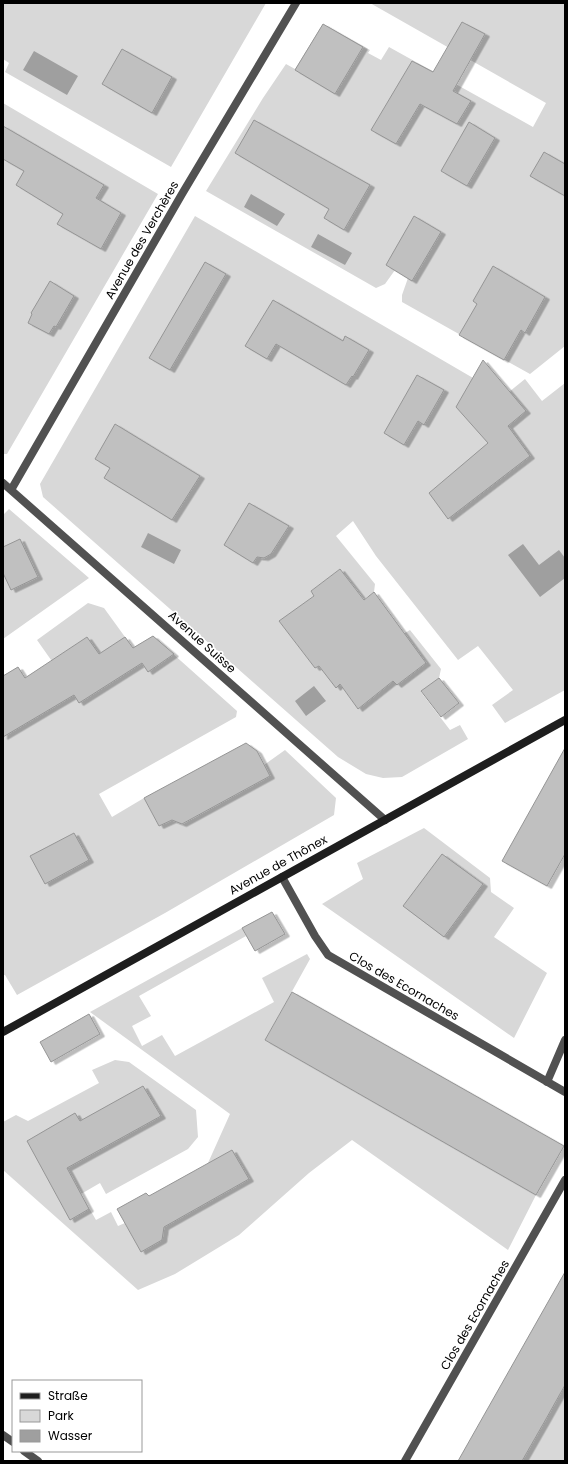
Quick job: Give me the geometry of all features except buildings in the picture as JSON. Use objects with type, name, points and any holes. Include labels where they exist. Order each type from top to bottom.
[{"type":"main road","name":"Avenue de Thônex","points":[[3,1032],[565,720]]},
{"type":"street","name":"Avenue des Verchères","points":[[11,490],[182,194],[296,3]]},
{"type":"street","name":"Avenue Suisse","points":[[3,483],[385,820]]},
{"type":"street","name":"Clos des Ecornaches","points":[[282,877],[315,936],[328,955],[565,1092]]},
{"type":"street","points":[[547,1082],[565,1040]]},
{"type":"street","name":"Clos des Ecornaches","points":[[405,1461],[565,1180]]},
{"type":"street","points":[[3,1435],[12,1441]]},
{"type":"street","points":[[25,1452],[38,1461]]},
{"type":"green space","points":[[3,3],[266,3],[171,167],[5,72],[9,63],[3,59]]},
{"type":"green space","points":[[370,3],[565,3],[565,346],[530,374],[402,302],[402,295],[408,278],[395,270],[385,284],[376,288],[206,191],[263,98],[286,64],[295,69],[323,24],[370,50],[368,53],[381,60],[389,47],[533,127],[546,103]]},
{"type":"green space","points":[[3,103],[158,194],[7,454],[3,454]]},
{"type":"green space","points":[[195,216],[504,396],[525,379],[542,401],[565,383],[565,690],[505,723],[492,705],[513,690],[478,646],[458,660],[376,556],[353,521],[336,536],[375,584],[374,592],[364,599],[340,569],[311,591],[314,596],[280,622],[315,668],[319,666],[336,687],[340,684],[358,709],[393,681],[397,685],[426,663],[403,634],[410,630],[441,669],[439,678],[421,692],[450,730],[460,725],[468,739],[402,777],[383,778],[366,774],[338,757],[43,497],[40,484]]},
{"type":"green space","points":[[9,509],[89,578],[3,639],[3,515]]},
{"type":"green space","points":[[88,603],[104,608],[133,648],[153,636],[237,711],[236,717],[99,794],[112,817],[144,798],[159,826],[172,820],[183,824],[270,776],[264,765],[285,750],[336,798],[334,815],[165,913],[17,995],[5,975],[3,975],[3,676],[18,667],[29,684],[56,667],[37,640]]},
{"type":"green space","points":[[424,828],[490,878],[491,892],[514,908],[494,937],[547,973],[514,1038],[322,904],[363,879],[357,863]]},
{"type":"green space","points":[[242,928],[246,936],[139,996],[151,1016],[132,1026],[142,1046],[162,1035],[175,1056],[274,1002],[262,978],[307,954],[310,959],[265,1040],[536,1195],[508,1250],[352,1140],[309,1173],[239,1235],[175,1274],[138,1290],[3,1170],[3,1122],[16,1115],[28,1121],[99,1083],[92,1070],[115,1060],[129,1062],[196,1110],[198,1137],[188,1149],[106,1194],[100,1183],[81,1194],[96,1220],[111,1212],[118,1226],[125,1223],[134,1239],[171,1218],[157,1192],[192,1172],[194,1176],[210,1167],[208,1163],[230,1114],[90,1012]]},
{"type":"green space","points":[[565,1385],[565,1461],[522,1461]]},
{"type":"water","points":[[34,51],[78,76],[67,95],[23,70]]},
{"type":"water","points":[[251,194],[285,214],[277,226],[244,207]]},
{"type":"water","points":[[318,234],[352,253],[345,265],[311,247]]},
{"type":"water","points":[[148,533],[181,550],[174,564],[141,547]]},
{"type":"water","points":[[523,544],[539,565],[559,550],[565,558],[565,578],[540,597],[508,555]]},
{"type":"water","points":[[314,686],[326,701],[306,716],[295,701]]}]
